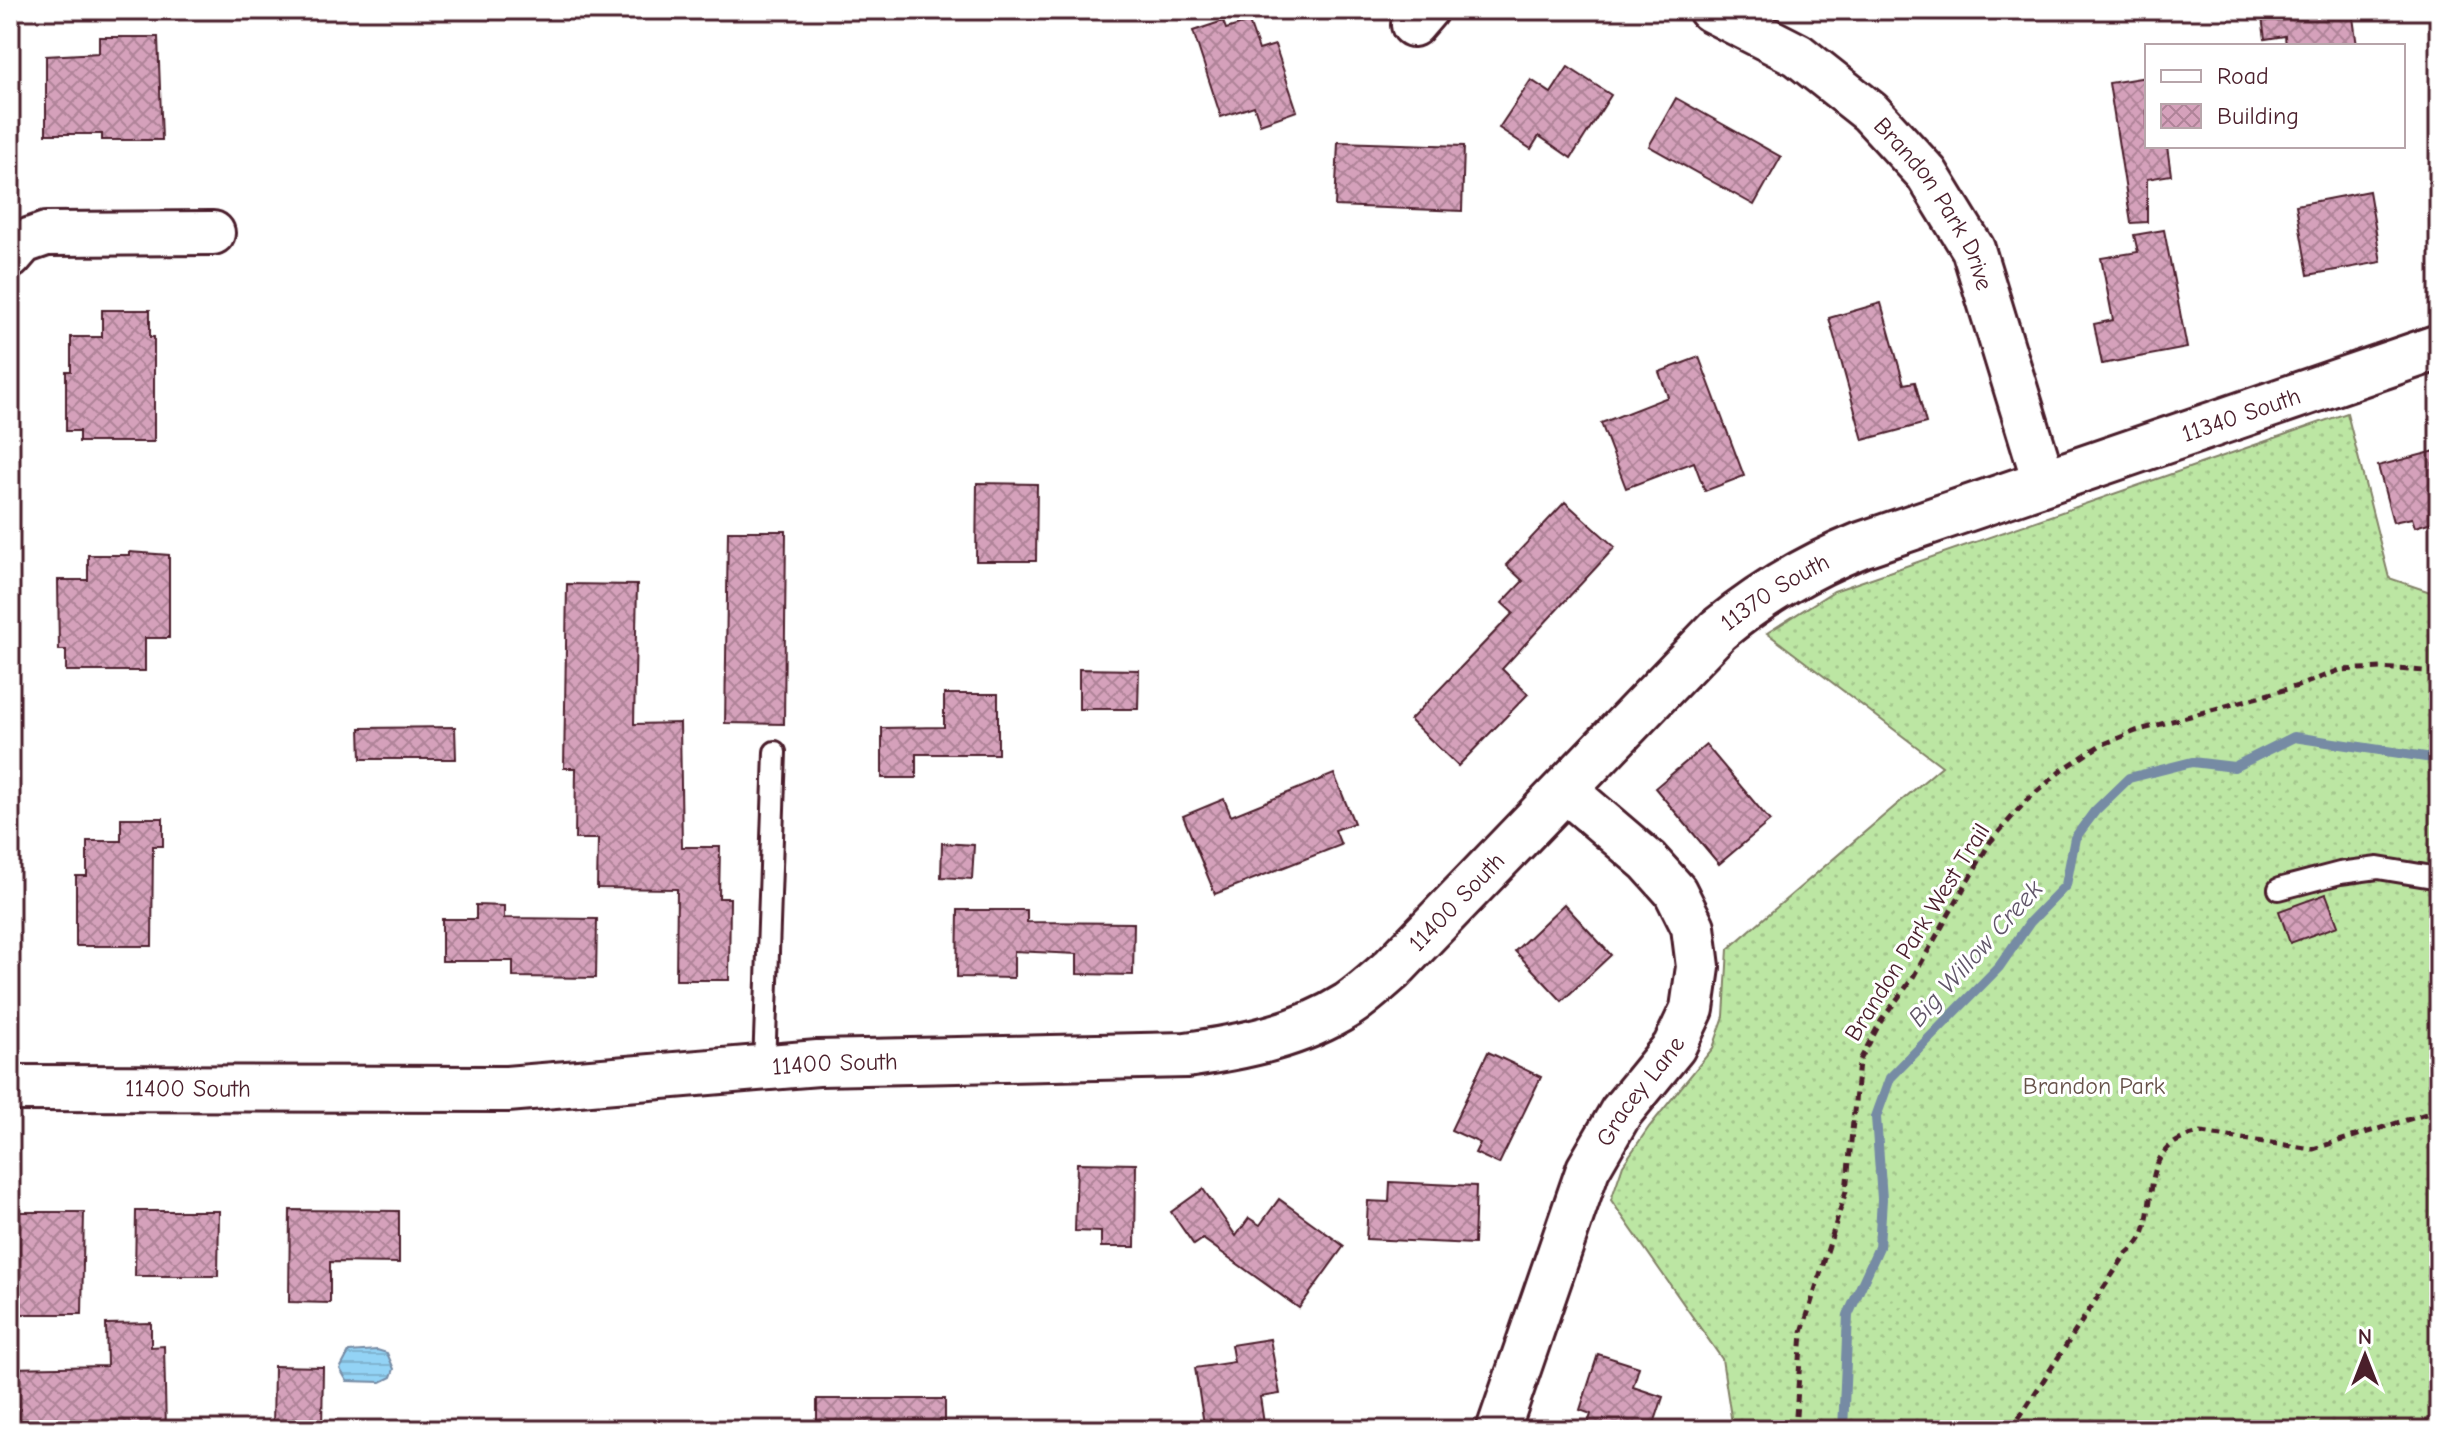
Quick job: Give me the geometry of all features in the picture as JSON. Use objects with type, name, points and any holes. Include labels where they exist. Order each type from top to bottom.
[{"type":"street","name":"Brandon Park Drive","points":[[1710,10],[1798,55],[1870,112],[1927,174],[1973,249],[1999,323],[2044,481]]},
{"type":"street","points":[[10,257],[23,242],[46,234],[213,233]]},
{"type":"street","name":"11340 South","points":[[2044,481],[2439,347]]},
{"type":"street","name":"11370 South","points":[[1565,790],[1718,630],[1760,595],[1808,567],[1861,545],[2044,481]]},
{"type":"street","name":"11400 South","points":[[10,1088],[507,1089],[764,1067],[1186,1055],[1242,1047],[1297,1030],[1348,1005],[1392,969],[1565,790]]},
{"type":"street","name":"Gracey Lane","points":[[1498,1430],[1588,1169],[1621,1112],[1674,1047],[1692,1009],[1698,967],[1693,927],[1675,891],[1648,861],[1565,790]]},
{"type":"lane","points":[[764,1067],[775,752]]},
{"type":"lane","points":[[2279,889],[2340,873],[2378,868],[2439,878]]},
{"type":"path","name":"Brandon Park West Trail","points":[[1795,1430],[1802,1332],[1846,1191],[1859,1062],[1881,1021],[1912,979],[1990,842],[2026,801],[2062,770],[2099,746],[2136,731],[2269,694],[2340,670],[2381,668],[2439,672]]},
{"type":"path","points":[[2011,1430],[2125,1255],[2138,1242],[2144,1230],[2152,1173],[2159,1159],[2174,1144],[2201,1133],[2313,1149],[2439,1110]]},
{"type":"green space","name":"Brandon Park","points":[[2347,413],[2389,578],[2439,595],[2439,1430],[1733,1430],[1722,1359],[1611,1200],[1623,1165],[1649,1127],[1713,1048],[1724,1016],[1728,949],[1942,766],[1767,633],[1834,591]]},
{"type":"water","points":[[377,1350],[387,1353],[394,1369],[391,1377],[381,1382],[347,1381],[340,1369],[349,1352]]},
{"type":"building","points":[[2261,10],[2352,10],[2357,44],[2286,44],[2285,36],[2265,39]]},
{"type":"building","points":[[1223,21],[1226,29],[1249,22],[1259,50],[1275,45],[1297,111],[1260,124],[1254,106],[1221,117],[1193,31]]},
{"type":"building","points":[[99,37],[158,37],[162,140],[102,140],[102,134],[46,134],[46,56],[99,53]]},
{"type":"building","points":[[1568,67],[1611,95],[1571,158],[1539,136],[1531,149],[1499,128],[1531,80],[1551,93]]},
{"type":"building","points":[[2145,77],[2145,148],[2167,148],[2171,175],[2147,179],[2147,222],[2131,223],[2109,83]]},
{"type":"building","points":[[1676,98],[1781,157],[1754,205],[1649,146]]},
{"type":"building","points":[[1338,142],[1464,146],[1462,211],[1335,206]]},
{"type":"building","points":[[2369,191],[2381,262],[2308,275],[2296,205]]},
{"type":"building","points":[[2164,230],[2187,348],[2102,364],[2094,324],[2113,320],[2101,258],[2138,252],[2134,235]]},
{"type":"building","points":[[1881,303],[1904,384],[1915,382],[1926,423],[1863,440],[1829,318]]},
{"type":"building","points":[[102,310],[150,310],[150,337],[154,337],[154,442],[79,442],[79,431],[66,431],[66,371],[71,371],[71,337],[102,337]]},
{"type":"building","points":[[1699,357],[1744,476],[1705,491],[1694,462],[1626,488],[1601,423],[1668,397],[1659,372]]},
{"type":"building","points":[[2439,450],[2439,520],[2415,527],[2412,518],[2393,522],[2378,466]]},
{"type":"building","points":[[977,483],[1037,484],[1036,561],[976,561]]},
{"type":"building","points":[[1565,502],[1615,547],[1502,669],[1528,694],[1458,766],[1410,720],[1513,613],[1502,603],[1523,581],[1506,565]]},
{"type":"building","points":[[728,531],[786,531],[784,724],[725,723]]},
{"type":"building","points":[[129,552],[169,555],[169,638],[145,638],[145,671],[66,671],[66,650],[59,650],[58,580],[88,580],[88,555],[129,555]]},
{"type":"building","points":[[567,584],[637,585],[634,724],[680,723],[682,847],[720,847],[719,898],[730,898],[729,980],[676,980],[677,889],[597,888],[598,839],[575,839],[576,768],[564,768]]},
{"type":"building","points":[[1079,669],[1139,670],[1138,709],[1079,709]]},
{"type":"building","points":[[944,694],[998,694],[998,754],[916,754],[916,778],[882,778],[882,728],[944,727]]},
{"type":"building","points":[[455,727],[456,759],[361,759],[360,728]]},
{"type":"building","points":[[1706,745],[1770,821],[1719,864],[1655,788]]},
{"type":"building","points":[[1334,774],[1354,823],[1335,830],[1341,845],[1215,894],[1183,816],[1224,799],[1231,816]]},
{"type":"building","points":[[121,818],[163,818],[163,846],[153,846],[152,946],[76,946],[76,876],[87,876],[87,841],[121,841]]},
{"type":"building","points":[[942,843],[974,845],[972,879],[941,877]]},
{"type":"building","points":[[2326,894],[2338,926],[2290,943],[2279,911]]},
{"type":"building","points":[[1564,904],[1611,955],[1562,1001],[1515,951]]},
{"type":"building","points":[[476,905],[504,906],[504,918],[597,919],[596,978],[513,977],[513,961],[442,961],[442,919],[476,919]]},
{"type":"building","points":[[958,910],[1027,910],[1027,922],[1134,923],[1133,975],[1077,974],[1077,954],[1014,951],[1014,978],[957,977]]},
{"type":"building","points":[[1488,1052],[1541,1077],[1499,1164],[1475,1153],[1480,1143],[1451,1130]]},
{"type":"building","points":[[1077,1163],[1136,1164],[1135,1247],[1101,1247],[1101,1232],[1075,1231]]},
{"type":"building","points":[[1390,1182],[1476,1186],[1474,1244],[1366,1239],[1368,1201],[1389,1202]]},
{"type":"building","points":[[1203,1189],[1236,1236],[1249,1218],[1260,1225],[1279,1199],[1344,1246],[1299,1308],[1203,1239],[1194,1245],[1171,1212]]},
{"type":"building","points":[[290,1210],[399,1211],[399,1263],[330,1262],[330,1303],[289,1302]]},
{"type":"building","points":[[136,1211],[219,1211],[218,1276],[135,1276]]},
{"type":"building","points":[[10,1212],[84,1212],[82,1314],[14,1314],[15,1293],[10,1293]]},
{"type":"building","points":[[151,1323],[151,1347],[164,1346],[166,1430],[19,1430],[18,1403],[10,1403],[10,1368],[107,1366],[106,1324]]},
{"type":"building","points":[[1270,1339],[1280,1394],[1260,1397],[1265,1430],[1205,1430],[1195,1368],[1234,1362],[1231,1345]]},
{"type":"building","points":[[1598,1354],[1639,1367],[1633,1387],[1663,1397],[1652,1430],[1586,1430],[1591,1414],[1580,1410]]},
{"type":"building","points":[[274,1366],[323,1367],[322,1430],[273,1430]]},
{"type":"building","points":[[817,1399],[945,1399],[945,1430],[817,1430]]},
{"type":"waterway","name":"Big Willow Creek","points":[[1843,1430],[1848,1315],[1879,1247],[1882,1199],[1876,1117],[1890,1078],[1999,967],[2030,922],[2066,885],[2075,838],[2095,811],[2129,778],[2192,762],[2234,767],[2294,737],[2439,759]]}]
